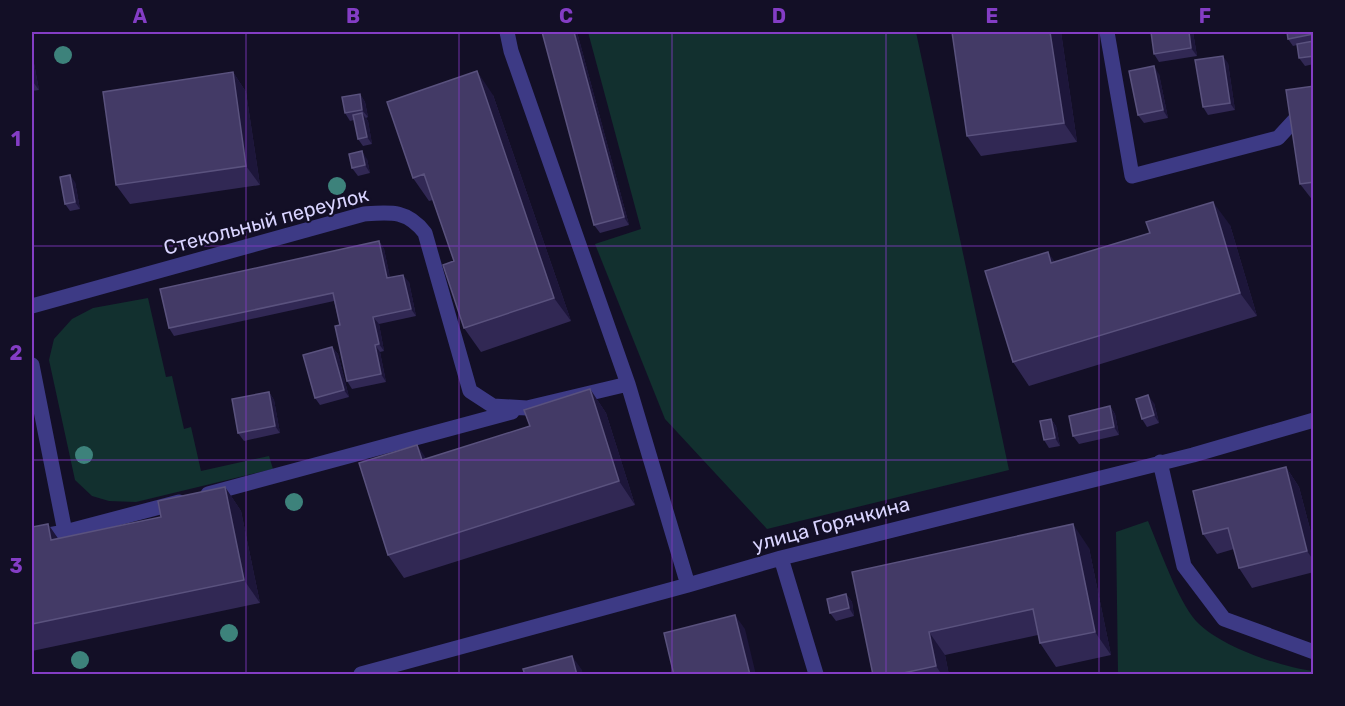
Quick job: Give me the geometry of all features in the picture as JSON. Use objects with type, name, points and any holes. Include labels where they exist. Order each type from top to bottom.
[{"type":"street","points":[[507,32],[511,51],[628,384],[688,585]]},
{"type":"street","points":[[1107,32],[1132,176],[1278,138],[1314,99]]},
{"type":"street","name":"Стекольный переулок","points":[[32,306],[364,214],[400,214],[416,221],[425,233],[470,391],[493,406],[527,408]]},
{"type":"street","points":[[32,365],[65,532]]},
{"type":"street","points":[[32,538],[65,532],[527,408],[628,384]]},
{"type":"street","name":"улица Горячкина","points":[[361,675],[781,558],[1160,462],[1314,420]]},
{"type":"street","points":[[1160,462],[1184,566],[1224,619],[1314,652]]},
{"type":"street","points":[[781,558],[816,675]]},
{"type":"green space","points":[[588,32],[916,32],[1009,470],[767,529],[665,419],[595,244],[641,229]]},
{"type":"green space","points":[[148,298],[166,377],[172,376],[184,429],[191,427],[201,471],[269,456],[273,469],[136,502],[109,501],[92,496],[75,480],[49,360],[54,339],[72,319],[93,308]]},
{"type":"green space","points":[[1148,521],[1182,601],[1196,621],[1219,639],[1234,647],[1284,665],[1313,671],[1313,674],[1118,674],[1116,532]]},
{"type":"building","points":[[542,32],[574,32],[624,217],[594,225]]},
{"type":"building","points":[[952,32],[1050,32],[1064,123],[967,136]]},
{"type":"building","points":[[1151,32],[1189,32],[1191,48],[1154,54]]},
{"type":"building","points":[[1287,32],[1314,32],[1314,34],[1288,39]]},
{"type":"building","points":[[1314,41],[1314,56],[1299,58],[1297,44]]},
{"type":"building","points":[[1223,56],[1230,103],[1203,107],[1195,60]]},
{"type":"building","points":[[1154,66],[1163,110],[1138,115],[1129,71]]},
{"type":"building","points":[[477,71],[554,298],[464,328],[443,265],[454,261],[424,174],[413,178],[387,102]]},
{"type":"building","points":[[233,72],[246,166],[116,185],[103,92]]},
{"type":"building","points":[[1314,86],[1314,182],[1300,184],[1286,90]]},
{"type":"building","points":[[360,94],[362,110],[345,113],[342,97]]},
{"type":"building","points":[[362,113],[367,137],[358,139],[353,115]]},
{"type":"building","points":[[362,151],[365,165],[352,168],[349,154]]},
{"type":"building","points":[[70,175],[75,202],[65,204],[60,177]]},
{"type":"building","points":[[1213,202],[1240,293],[1013,362],[985,271],[1048,252],[1051,263],[1150,233],[1146,222]]},
{"type":"building","points":[[379,241],[387,278],[403,275],[411,309],[373,317],[379,344],[375,345],[381,374],[347,381],[335,326],[340,325],[333,293],[169,328],[160,289]]},
{"type":"building","points":[[332,347],[344,390],[315,398],[303,355]]},
{"type":"building","points":[[590,389],[619,481],[388,555],[359,463],[417,445],[422,460],[530,426],[524,410]]},
{"type":"building","points":[[269,392],[275,426],[238,433],[232,399]]},
{"type":"building","points":[[1148,395],[1154,415],[1142,419],[1136,399]]},
{"type":"building","points":[[1110,406],[1114,427],[1073,436],[1069,416]]},
{"type":"building","points":[[1051,419],[1055,438],[1044,440],[1040,421]]},
{"type":"building","points":[[1286,467],[1307,551],[1239,568],[1228,528],[1203,534],[1193,491]]},
{"type":"building","points":[[225,487],[244,580],[32,624],[32,527],[48,524],[51,540],[161,517],[158,501]]},
{"type":"building","points":[[1073,524],[1095,632],[1040,643],[1033,609],[929,632],[936,666],[894,675],[873,675],[852,572]]},
{"type":"building","points":[[846,594],[849,608],[830,613],[827,599]]},
{"type":"building","points":[[735,615],[750,675],[674,675],[664,633]]},
{"type":"building","points":[[572,656],[577,675],[525,675],[523,669]]}]
